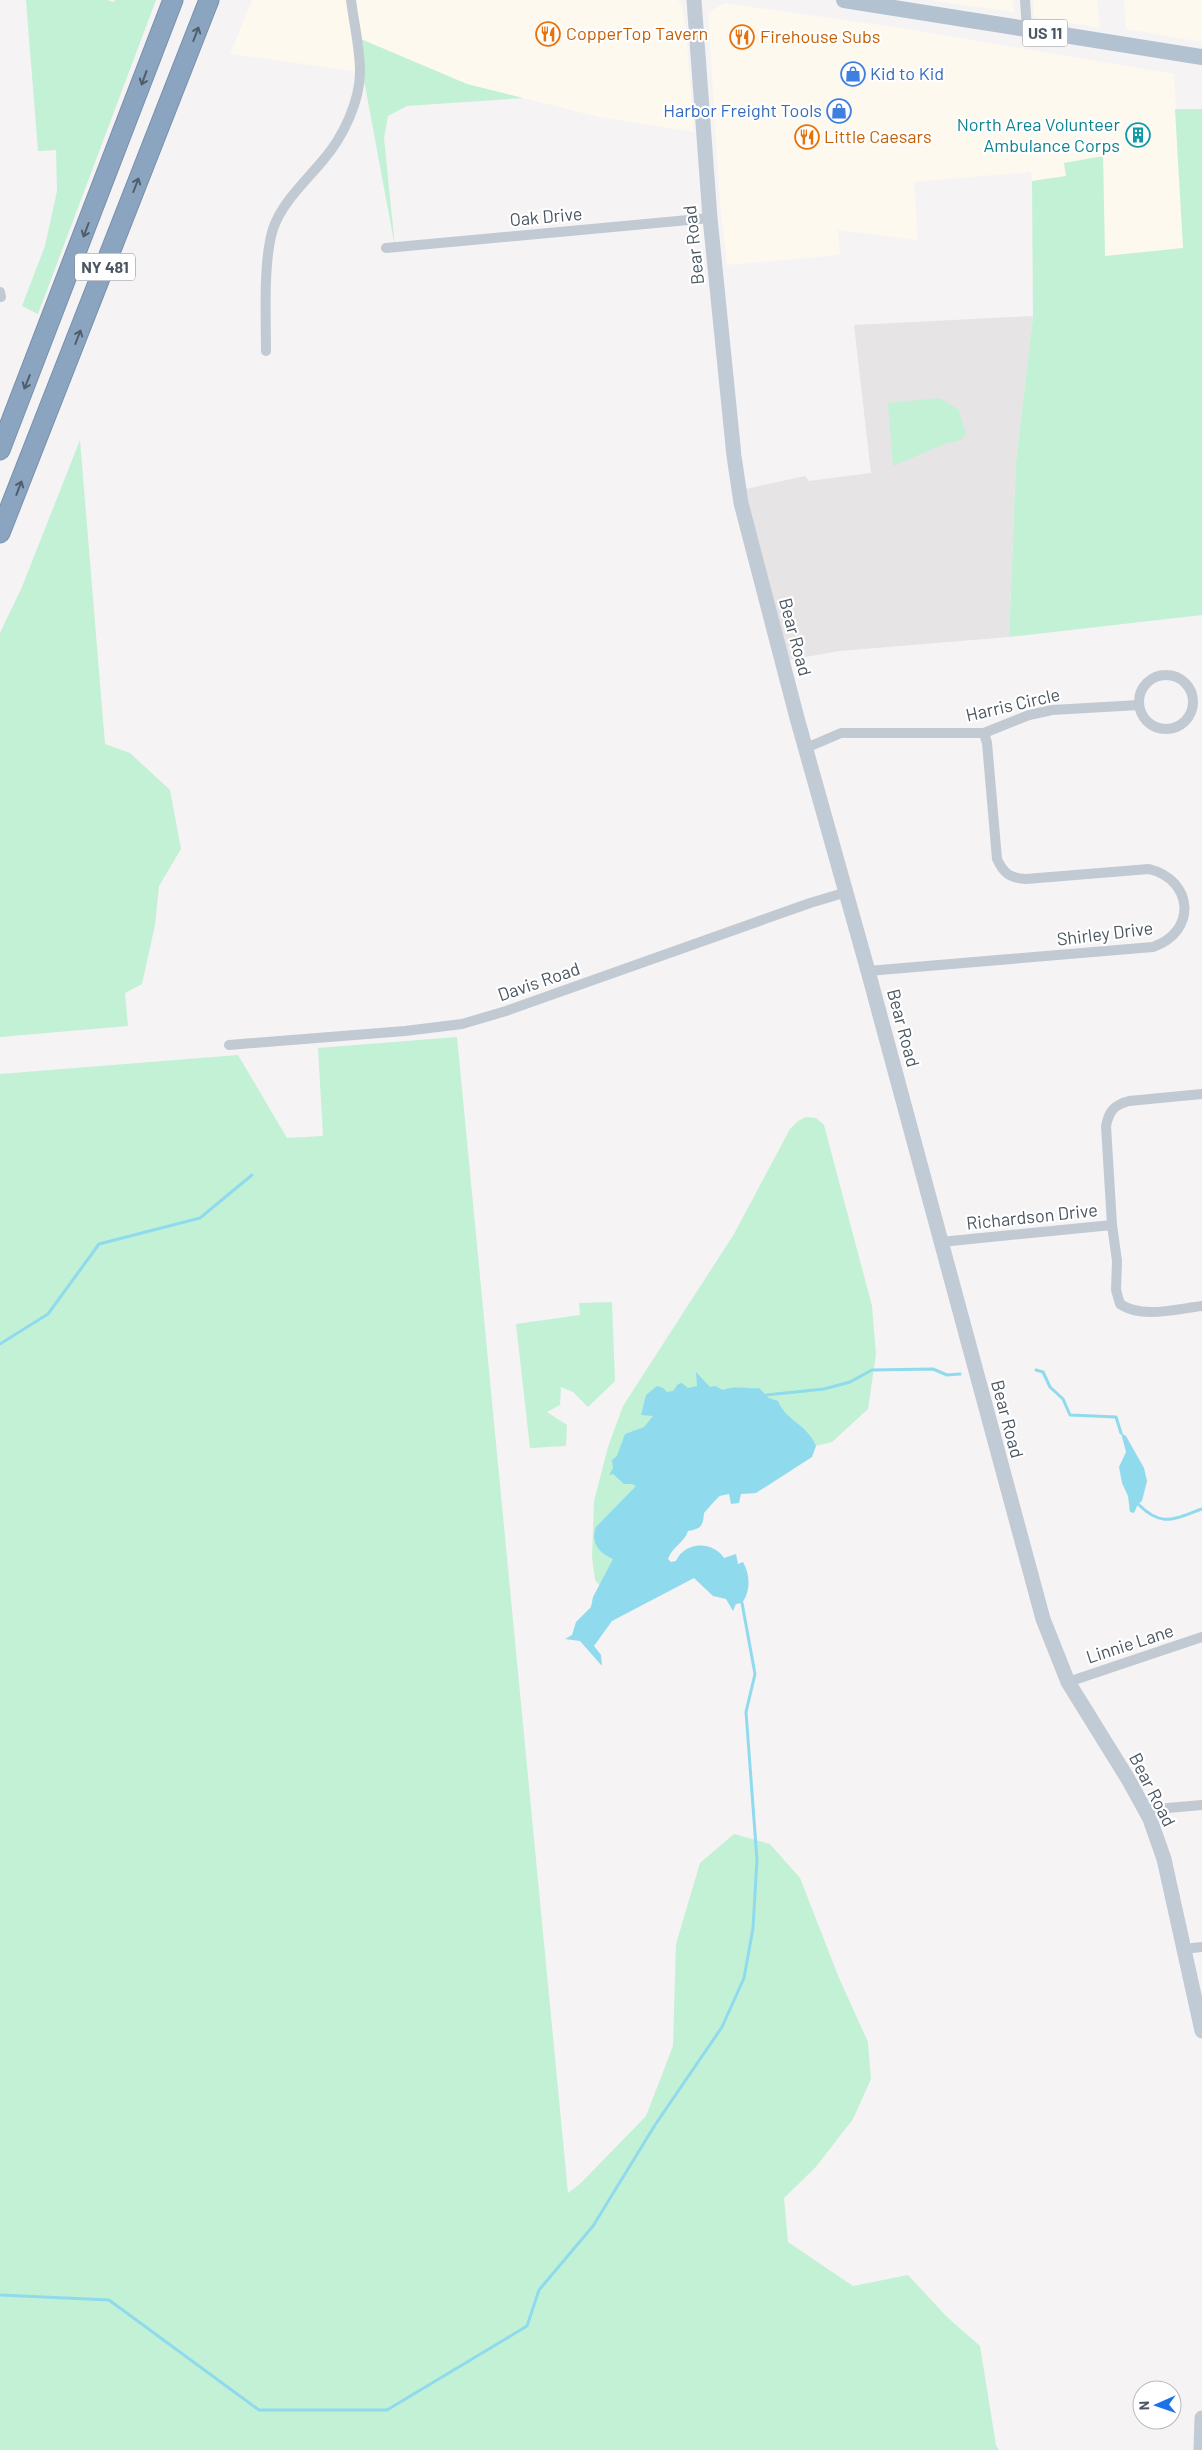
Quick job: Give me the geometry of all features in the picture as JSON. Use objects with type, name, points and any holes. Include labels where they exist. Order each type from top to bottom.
[{"type":"highway","name":"NY 481","points":[[0,450],[173,0]]},
{"type":"highway","name":"NY 481","points":[[0,533],[209,0]]},
{"type":"main road","name":"Bear Road","points":[[694,0],[710,218],[741,500],[750,544],[847,892],[1043,1619],[1068,1682],[1145,1810],[1164,1859],[1202,2031]]},
{"type":"main road","name":"US 11","points":[[844,0],[1202,57]]},
{"type":"main road","points":[[1201,2450],[1202,2418]]},
{"type":"street","points":[[266,350],[269,259],[274,229],[287,204],[326,157],[340,134],[358,90],[360,72],[351,0]]},
{"type":"street","points":[[1025,0],[1027,30]]},
{"type":"street","name":"Oak Drive","points":[[386,248],[710,218]]},
{"type":"street","points":[[0,292],[0,297]]},
{"type":"street","points":[[1164,675],[1174,676],[1183,681],[1190,690],[1193,700],[1192,710],[1187,720],[1179,726],[1169,729],[1158,728],[1149,723],[1143,715],[1140,705],[1140,694],[1145,685],[1154,678],[1164,675]]},
{"type":"street","name":"Harris Circle","points":[[806,748],[841,734],[858,732],[984,732],[1029,715],[1052,710],[1140,705]]},
{"type":"street","name":"Shirley Drive","points":[[868,971],[1153,947],[1166,942],[1176,934],[1183,920],[1184,900],[1180,889],[1172,878],[1160,872],[1140,869],[1026,879],[1014,878],[1003,872],[997,859],[987,744],[984,732]]},
{"type":"street","name":"Davis Road","points":[[229,1045],[405,1031],[462,1024],[506,1011],[810,903],[847,892]]},
{"type":"street","points":[[1112,1225],[1106,1126],[1109,1113],[1118,1104],[1129,1101],[1202,1094]]},
{"type":"street","name":"Richardson Drive","points":[[941,1242],[1112,1225],[1117,1261],[1116,1290],[1120,1304],[1129,1310],[1148,1312],[1202,1306]]},
{"type":"street","name":"Linnie Lane","points":[[1068,1682],[1202,1637]]},
{"type":"street","points":[[1145,1810],[1202,1805]]},
{"type":"street","points":[[1184,1949],[1202,1947]]},
{"type":"shaded area","points":[[252,0],[678,0],[682,6],[686,31],[694,132],[598,117],[467,84],[357,37],[360,72],[230,54]]},
{"type":"shaded area","points":[[930,0],[1013,0],[1014,12]]},
{"type":"shaded area","points":[[1033,0],[1097,0],[1100,28],[1034,17]]},
{"type":"shaded area","points":[[1124,0],[1202,0],[1202,42],[1126,29]]},
{"type":"shaded area","points":[[724,3],[901,28],[1174,74],[1184,248],[1105,257],[1103,157],[1064,163],[1066,176],[1032,181],[1031,172],[914,182],[918,240],[838,230],[840,255],[727,265],[720,205],[708,13]]},
{"type":"shaded area","points":[[1033,316],[1016,462],[1009,637],[839,651],[789,660],[751,517],[746,489],[805,476],[809,481],[871,473],[854,325]]},
{"type":"green space","points":[[26,0],[107,0],[114,2],[115,0],[156,0],[38,314],[22,306],[45,246],[57,191],[56,150],[38,151]]},
{"type":"green space","points":[[356,37],[467,84],[523,98],[407,106],[388,116],[384,138],[395,247]]},
{"type":"green space","points":[[1175,109],[1202,109],[1202,615],[1009,637],[1016,462],[1033,316],[1032,181],[1066,176],[1064,163],[1103,156],[1105,256],[1183,248]]},
{"type":"green space","points":[[940,398],[959,410],[966,434],[961,440],[944,444],[893,466],[888,403]]},
{"type":"green space","points":[[80,440],[105,744],[130,753],[170,790],[181,849],[159,886],[155,925],[142,984],[125,993],[128,1026],[0,1037],[0,633],[22,587]]},
{"type":"green space","points":[[457,1037],[568,2193],[580,2184],[646,2116],[673,2046],[676,1944],[700,1863],[734,1834],[770,1844],[800,1878],[839,1978],[868,2042],[871,2079],[853,2119],[815,2168],[784,2198],[788,2242],[853,2286],[908,2275],[947,2317],[980,2346],[996,2445],[999,2450],[0,2450],[0,1074],[238,1055],[287,1138],[323,1136],[318,1048]]},
{"type":"green space","points":[[806,1117],[816,1118],[824,1125],[872,1306],[876,1354],[868,1409],[832,1442],[779,1455],[736,1483],[606,1593],[595,1580],[592,1557],[594,1501],[608,1447],[623,1406],[734,1234],[790,1129],[798,1121]]},
{"type":"green space","points":[[612,1302],[615,1381],[588,1407],[573,1392],[561,1387],[560,1405],[547,1412],[567,1425],[566,1446],[530,1448],[516,1324],[580,1315],[579,1303]]},
{"type":"water","points":[[696,1372],[710,1387],[715,1386],[723,1390],[736,1387],[759,1388],[769,1398],[778,1401],[786,1413],[807,1432],[816,1446],[812,1457],[756,1493],[741,1494],[739,1503],[731,1504],[729,1494],[719,1496],[704,1513],[700,1526],[688,1531],[668,1559],[671,1562],[676,1561],[680,1554],[686,1550],[699,1546],[713,1548],[724,1558],[736,1554],[738,1564],[743,1562],[748,1577],[747,1593],[742,1603],[736,1604],[733,1611],[726,1599],[713,1596],[694,1578],[612,1621],[594,1646],[601,1655],[602,1666],[580,1641],[565,1639],[572,1635],[576,1622],[591,1607],[593,1597],[613,1559],[597,1547],[594,1538],[596,1527],[636,1486],[624,1484],[613,1474],[609,1475],[613,1468],[612,1460],[617,1456],[625,1434],[644,1427],[653,1416],[641,1415],[646,1395],[657,1386],[667,1392],[673,1391],[678,1384],[682,1383],[688,1388],[697,1386]]},
{"type":"water","points":[[1121,1433],[1126,1436],[1144,1468],[1147,1481],[1142,1501],[1138,1504],[1134,1513],[1130,1512],[1128,1496],[1122,1483],[1119,1467],[1126,1452]]},
{"type":"waterway","points":[[0,1344],[48,1314],[99,1244],[200,1218],[252,1175]]},
{"type":"waterway","points":[[766,1395],[824,1389],[850,1382],[872,1370],[933,1369],[947,1375],[960,1374]]},
{"type":"waterway","points":[[1036,1370],[1043,1372],[1050,1387],[1063,1399],[1070,1415],[1116,1417],[1121,1433]]},
{"type":"waterway","points":[[1138,1504],[1146,1512],[1161,1519],[1175,1518],[1202,1509]]},
{"type":"waterway","points":[[0,2295],[109,2300],[259,2410],[387,2410],[527,2326],[539,2290],[593,2226],[655,2125],[722,2027],[744,1978],[753,1928],[757,1860],[746,1712],[755,1674],[742,1603]]},
{"type":"place","name":"CopperTop Tavern","points":[[548,34]]},
{"type":"place","name":"Firehouse Subs","points":[[742,37]]},
{"type":"place","name":"Kid to Kid","points":[[853,74]]},
{"type":"place","name":"Harbor Freight Tools","points":[[839,111]]},
{"type":"place","name":"North Area Volunteer Ambulance Corps","points":[[1138,135]]},
{"type":"place","name":"Little Caesars","points":[[807,137]]}]
